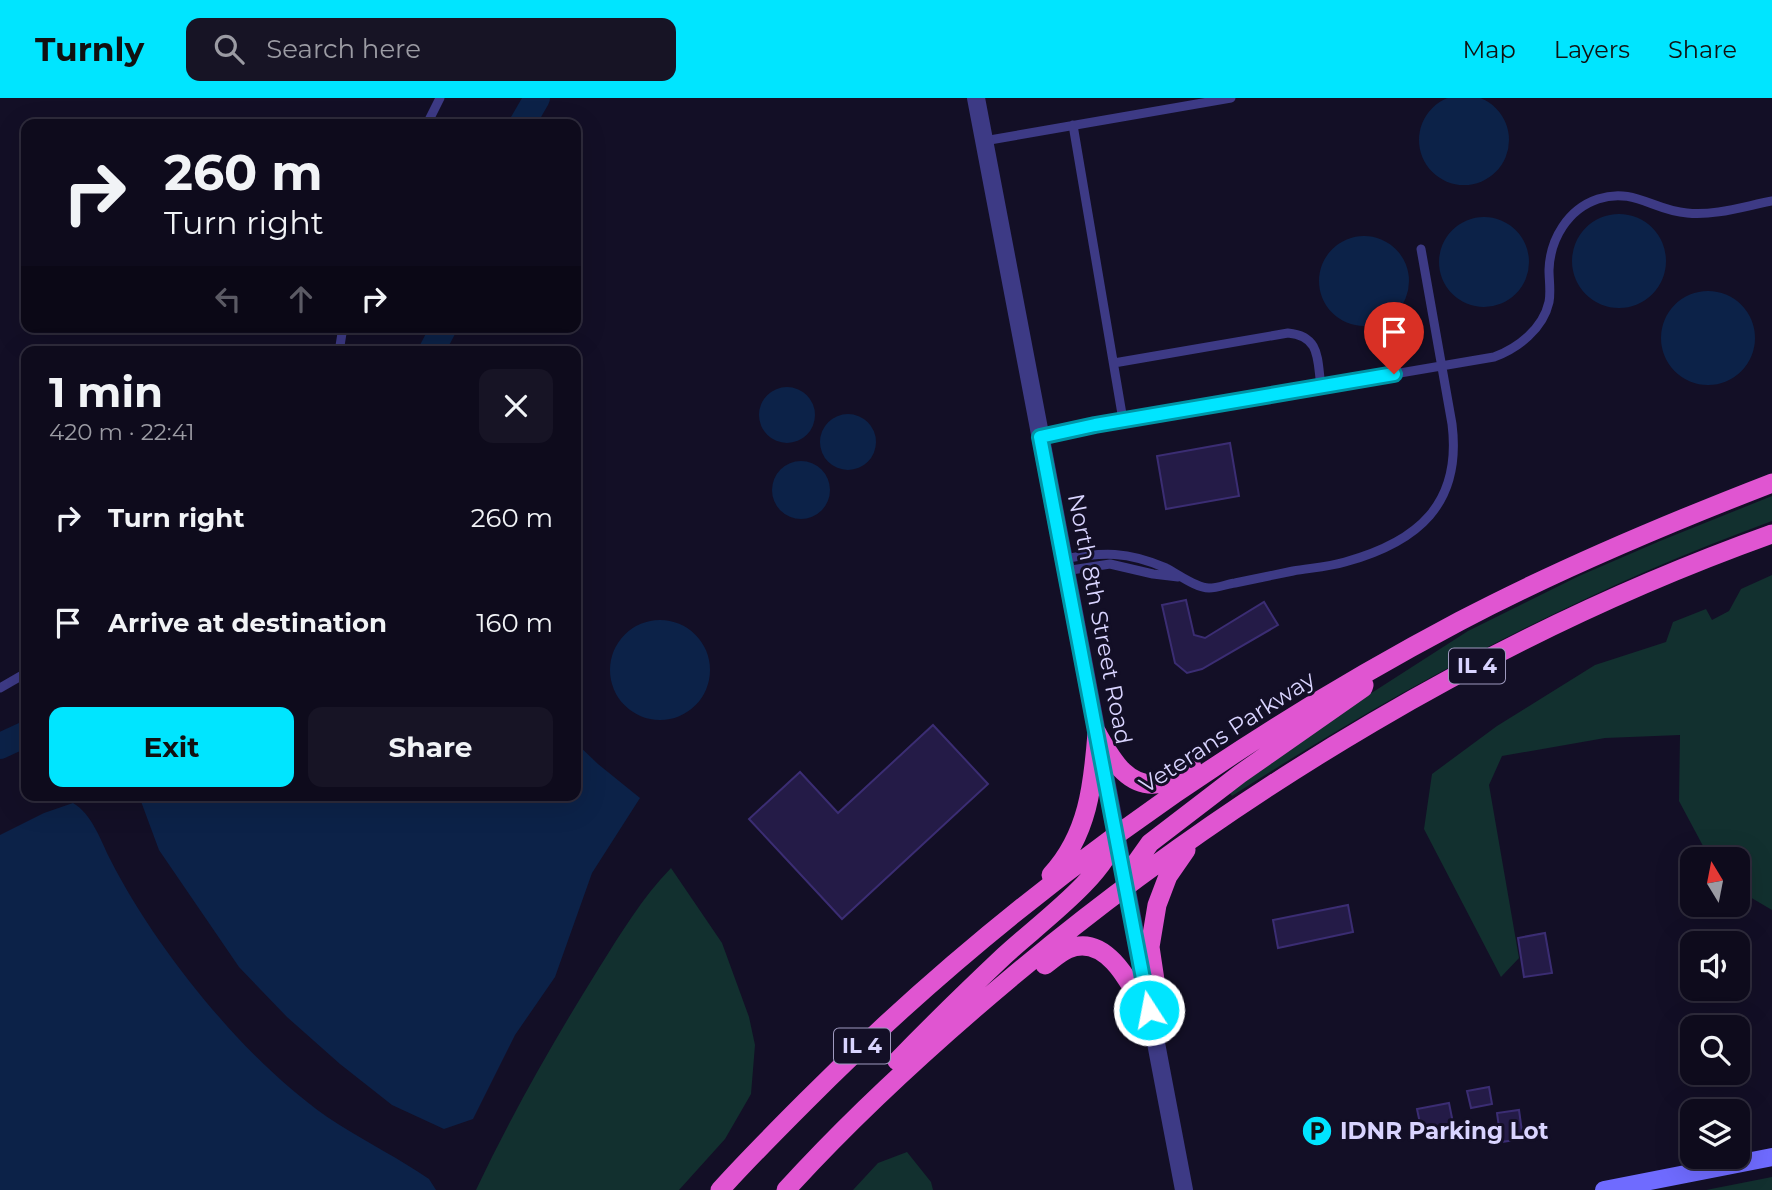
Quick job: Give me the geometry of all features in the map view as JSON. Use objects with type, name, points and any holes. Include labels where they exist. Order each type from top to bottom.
[{"type":"highway","name":"Veterans Parkway","points":[[720,1190],[847,1060],[962,956],[1116,835],[1247,745],[1371,669],[1462,620],[1655,530],[1772,484]]},
{"type":"highway","name":"IL 4","points":[[786,1190],[863,1110],[957,1023],[1126,886],[1200,832],[1378,720],[1477,666],[1597,606],[1772,534]]},
{"type":"highway","points":[[1126,886],[1133,867],[1150,843],[1240,774],[1363,688],[1371,669]]},
{"type":"highway","points":[[1097,733],[1113,762],[1125,774],[1144,783],[1163,783],[1308,693],[1346,684]]},
{"type":"highway","points":[[1014,914],[1063,862],[1081,829],[1093,782],[1097,733]]},
{"type":"highway","points":[[1150,1016],[1156,987],[1150,947],[1157,905],[1168,876],[1200,832]]},
{"type":"highway","points":[[863,1110],[877,1083],[908,1050],[1004,956],[1089,880],[1108,857],[1116,835]]},
{"type":"highway","points":[[900,1075],[938,1056],[1031,977],[1071,947],[1090,948],[1113,960],[1150,1016]]},
{"type":"main road","points":[[1604,1190],[1772,1157]]},
{"type":"street","name":"North 8th Street Road","points":[[975,98],[1184,1190]]},
{"type":"lane","points":[[430,119],[440,98]]},
{"type":"lane","points":[[984,141],[1231,98]]},
{"type":"lane","points":[[1073,125],[1124,420]]},
{"type":"lane","points":[[1040,437],[1505,353],[1528,337],[1545,314],[1549,301],[1550,264],[1554,242],[1562,227],[1584,206],[1614,196],[1628,196],[1670,210],[1697,214],[1772,201]]},
{"type":"lane","points":[[1064,565],[1111,553],[1153,564],[1207,588],[1343,563],[1371,554],[1412,533],[1432,514],[1451,478],[1454,439],[1422,248]]},
{"type":"lane","points":[[1114,363],[1288,333],[1299,334],[1308,337],[1314,345],[1321,386]]},
{"type":"lane","points":[[0,688],[21,676]]},
{"type":"green space","points":[[1772,496],[1772,521],[1701,548],[1562,610],[1362,716],[1232,796],[1229,792],[1345,710],[1468,631],[1579,576]]},
{"type":"green space","points":[[1772,575],[1772,910],[1750,897],[1750,847],[1704,847],[1679,801],[1680,735],[1605,738],[1502,756],[1489,785],[1519,958],[1501,977],[1424,829],[1432,774],[1497,726],[1595,665],[1666,642],[1673,622],[1706,609],[1712,620],[1729,611],[1741,589]]},
{"type":"green space","points":[[671,868],[722,943],[749,1017],[755,1045],[751,1094],[725,1139],[679,1190],[476,1190],[519,1105],[582,995],[632,916]]},
{"type":"green space","points":[[907,1152],[931,1182],[933,1190],[853,1190],[878,1163]]},
{"type":"green space","points":[[1772,1177],[1772,1190],[1706,1190]]},
{"type":"water","points":[[1464,95],[1481,99],[1496,108],[1505,123],[1509,140],[1505,157],[1496,172],[1481,181],[1464,185],[1447,181],[1432,172],[1423,157],[1419,140],[1423,123],[1432,108],[1447,99]]},
{"type":"water","points":[[1619,214],[1637,218],[1652,228],[1662,243],[1666,261],[1662,279],[1652,294],[1637,304],[1619,308],[1601,304],[1586,294],[1576,279],[1572,261],[1576,243],[1586,228],[1601,218]]},
{"type":"water","points":[[1484,217],[1501,221],[1516,230],[1525,245],[1529,262],[1525,279],[1516,294],[1501,303],[1484,307],[1467,303],[1452,294],[1443,279],[1439,262],[1443,245],[1452,230],[1467,221]]},
{"type":"water","points":[[1364,236],[1381,240],[1396,249],[1405,264],[1409,281],[1405,298],[1396,313],[1381,322],[1364,326],[1347,322],[1332,313],[1323,298],[1319,281],[1323,264],[1332,249],[1347,240]]},
{"type":"water","points":[[1708,291],[1726,295],[1741,305],[1751,320],[1755,338],[1751,356],[1741,371],[1726,381],[1708,385],[1690,381],[1675,371],[1665,356],[1661,338],[1665,320],[1675,305],[1690,295]]},
{"type":"water","points":[[782,387],[792,387],[807,395],[813,404],[813,426],[807,435],[792,443],[782,443],[764,431],[759,420],[759,410],[771,392]]},
{"type":"water","points":[[842,414],[854,414],[864,418],[872,426],[876,442],[872,458],[864,466],[854,470],[842,470],[832,466],[824,458],[820,448],[820,436],[824,426],[832,418]]},
{"type":"water","points":[[801,461],[812,463],[825,474],[830,490],[828,501],[817,514],[801,519],[790,517],[777,506],[772,490],[774,479],[785,466]]},
{"type":"water","points":[[660,620],[679,624],[695,635],[706,651],[710,670],[706,689],[695,705],[679,716],[660,720],[641,716],[625,705],[614,689],[610,670],[614,651],[625,635],[641,624]]},
{"type":"water","points":[[581,748],[640,798],[592,873],[555,977],[515,1035],[473,1119],[444,1129],[392,1105],[287,1017],[239,967],[159,850],[141,801],[581,801]]},
{"type":"water","points":[[73,803],[91,821],[123,883],[168,952],[201,996],[237,1037],[311,1105],[429,1179],[436,1190],[0,1190],[0,835],[44,813]]},
{"type":"building","points":[[1230,443],[1239,496],[1166,509],[1157,456]]},
{"type":"building","points":[[1186,600],[1194,635],[1205,638],[1264,602],[1278,625],[1202,669],[1187,673],[1175,663],[1162,605]]},
{"type":"building","points":[[933,725],[988,784],[842,919],[749,819],[800,772],[838,813]]},
{"type":"building","points":[[1348,905],[1353,932],[1278,948],[1273,920]]},
{"type":"building","points":[[1545,933],[1552,973],[1524,977],[1518,938]]},
{"type":"building","points":[[1489,1087],[1492,1104],[1471,1108],[1467,1091]]},
{"type":"building","points":[[1449,1103],[1454,1128],[1422,1133],[1417,1109]]},
{"type":"building","points":[[1519,1110],[1523,1139],[1501,1142],[1497,1113]]},
{"type":"waterway","points":[[525,119],[537,98]]},
{"type":"waterway","points":[[434,346],[441,333]]},
{"type":"waterway","points":[[0,746],[21,736]]},
{"type":"place","name":"IDNR Parking Lot","points":[[1317,1131]]},
{"type":"route","points":[[1149,1010],[1040,437],[1095,425],[1394,374]]}]
